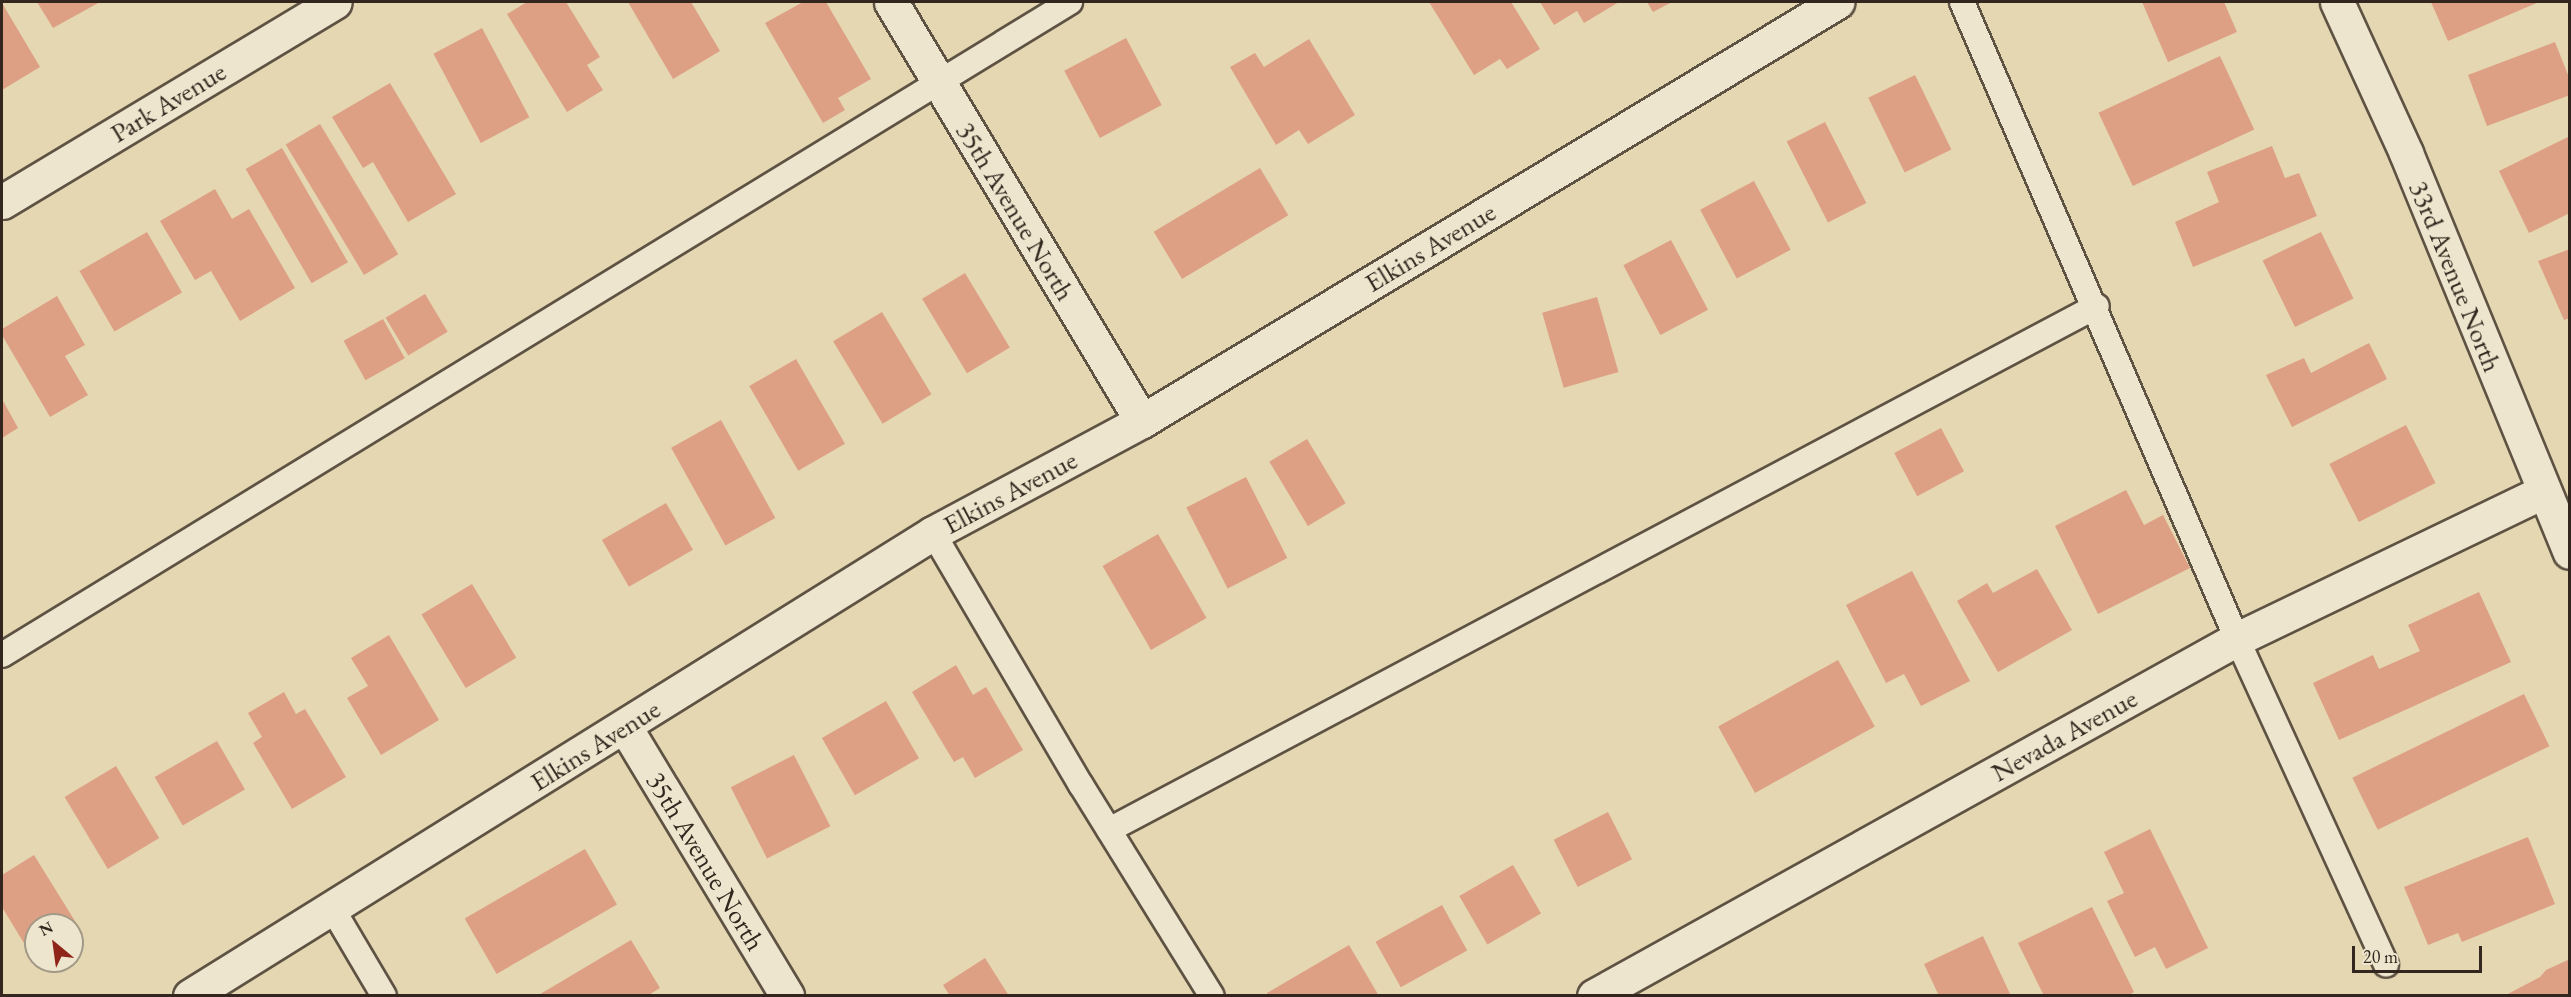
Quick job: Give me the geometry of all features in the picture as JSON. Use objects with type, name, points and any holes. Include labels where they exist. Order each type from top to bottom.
[{"type":"street","name":"Park Avenue","points":[[2,202],[335,2]]},
{"type":"street","name":"35th Avenue North","points":[[891,2],[1142,421]]},
{"type":"street","name":"Elkins Avenue","points":[[190,996],[933,533],[1142,421],[1837,2]]},
{"type":"street","name":"33rd Avenue North","points":[[2337,2],[2406,153],[2543,492],[2570,552]]},
{"type":"street","name":"Nevada Avenue","points":[[1594,996],[2237,639],[2543,492]]},
{"type":"street","name":"35th Avenue North","points":[[625,727],[787,996]]},
{"type":"lane","points":[[2,656],[1070,2]]},
{"type":"lane","points":[[1962,2],[2097,306],[2237,639],[2386,964]]},
{"type":"lane","points":[[1110,830],[2097,306]]},
{"type":"lane","points":[[933,533],[1212,996]]},
{"type":"lane","points":[[332,908],[384,996]]},
{"type":"building","points":[[37,2],[100,2],[53,28]]},
{"type":"building","points":[[527,2],[566,2],[600,57],[587,65],[603,90],[567,112],[507,14]]},
{"type":"building","points":[[628,2],[691,2],[720,51],[673,79]]},
{"type":"building","points":[[803,2],[826,2],[871,79],[838,98],[845,110],[823,123],[765,23]]},
{"type":"building","points":[[1429,2],[1511,2],[1540,49],[1507,69],[1500,59],[1474,75]]},
{"type":"building","points":[[1540,2],[1619,2],[1584,23],[1577,11],[1554,25]]},
{"type":"building","points":[[1647,2],[1672,2],[1653,12]]},
{"type":"building","points":[[2142,2],[2224,2],[2237,32],[2168,62]]},
{"type":"building","points":[[2431,2],[2539,2],[2448,41]]},
{"type":"building","points":[[2,3],[40,67],[2,90]]},
{"type":"building","points":[[482,28],[529,117],[481,143],[433,54]]},
{"type":"building","points":[[1126,38],[1162,105],[1100,138],[1064,71]]},
{"type":"building","points":[[1309,39],[1355,115],[1308,144],[1299,130],[1276,145],[1230,67],[1255,53],[1264,67]]},
{"type":"building","points":[[2555,42],[2570,80],[2570,95],[2487,126],[2468,75]]},
{"type":"building","points":[[2220,56],[2254,129],[2133,186],[2099,113]]},
{"type":"building","points":[[1915,75],[1951,150],[1905,172],[1868,98]]},
{"type":"building","points":[[390,83],[456,194],[408,222],[373,162],[363,168],[332,117]]},
{"type":"building","points":[[1825,122],[1866,203],[1828,223],[1787,142]]},
{"type":"building","points":[[320,124],[398,254],[364,275],[286,145]]},
{"type":"building","points":[[2570,136],[2570,213],[2529,233],[2499,171]]},
{"type":"building","points":[[2272,146],[2285,178],[2299,173],[2317,216],[2193,267],[2175,222],[2219,202],[2207,172]]},
{"type":"building","points":[[282,148],[348,262],[312,283],[246,169]]},
{"type":"building","points":[[1260,168],[1288,215],[1182,279],[1154,232]]},
{"type":"building","points":[[1754,181],[1791,250],[1737,279],[1700,210]]},
{"type":"building","points":[[215,189],[232,219],[249,209],[295,288],[240,321],[211,271],[195,280],[160,221]]},
{"type":"building","points":[[147,232],[182,293],[114,332],[79,271]]},
{"type":"building","points":[[2321,232],[2353,299],[2295,327],[2263,260]]},
{"type":"building","points":[[1671,240],[1708,310],[1660,335],[1623,265]]},
{"type":"building","points":[[2570,249],[2570,318],[2564,320],[2538,261]]},
{"type":"building","points":[[965,273],[1010,348],[967,373],[922,299]]},
{"type":"building","points":[[425,294],[448,332],[408,355],[386,318]]},
{"type":"building","points":[[57,296],[85,345],[65,356],[88,395],[50,417],[2,335],[2,329]]},
{"type":"building","points":[[1597,297],[1618,372],[1564,388],[1542,313]]},
{"type":"building","points":[[882,312],[931,394],[883,424],[833,341]]},
{"type":"building","points":[[383,319],[405,358],[365,380],[344,341]]},
{"type":"building","points":[[2369,343],[2387,379],[2292,427],[2266,375],[2304,358],[2311,373]]},
{"type":"building","points":[[796,359],[845,444],[798,471],[749,386]]},
{"type":"building","points":[[2,399],[18,428],[2,438]]},
{"type":"building","points":[[721,420],[775,518],[725,546],[671,448]]},
{"type":"building","points":[[2406,425],[2436,483],[2359,522],[2329,464]]},
{"type":"building","points":[[1941,428],[1964,471],[1917,496],[1894,453]]},
{"type":"building","points":[[1307,439],[1346,503],[1308,526],[1269,462]]},
{"type":"building","points":[[1246,477],[1287,558],[1228,588],[1186,507]]},
{"type":"building","points":[[2126,490],[2144,525],[2163,515],[2190,568],[2098,614],[2055,526]]},
{"type":"building","points":[[666,503],[693,550],[629,587],[602,540]]},
{"type":"building","points":[[1158,534],[1206,618],[1151,650],[1103,566]]},
{"type":"building","points":[[2037,569],[2072,630],[1998,672],[1957,601],[1987,583],[1993,593]]},
{"type":"building","points":[[1912,571],[1970,681],[1921,706],[1904,674],[1886,683],[1846,605]]},
{"type":"building","points":[[472,584],[516,658],[466,688],[421,614]]},
{"type":"building","points":[[2479,592],[2511,662],[2339,740],[2313,683],[2373,655],[2379,669],[2420,651],[2408,625]]},
{"type":"building","points":[[389,635],[439,720],[381,755],[347,698],[368,686],[351,658]]},
{"type":"building","points":[[1838,660],[1875,726],[1755,793],[1718,726]]},
{"type":"building","points":[[956,665],[973,695],[986,687],[1023,750],[975,778],[963,757],[954,762],[912,692]]},
{"type":"building","points":[[284,692],[296,714],[305,709],[346,777],[292,809],[253,743],[262,737],[248,713]]},
{"type":"building","points":[[2524,694],[2549,746],[2378,830],[2352,778]]},
{"type":"building","points":[[886,701],[919,758],[855,795],[822,738]]},
{"type":"building","points":[[217,741],[245,789],[183,825],[155,777]]},
{"type":"building","points":[[794,755],[830,826],[767,859],[731,787]]},
{"type":"building","points":[[116,766],[159,838],[108,869],[65,797]]},
{"type":"building","points":[[1608,812],[1632,859],[1578,887],[1554,840]]},
{"type":"building","points":[[2150,829],[2208,948],[2166,969],[2155,947],[2135,957],[2107,901],[2124,893],[2104,852]]},
{"type":"building","points":[[2528,837],[2555,904],[2462,942],[2458,933],[2428,945],[2404,887]]},
{"type":"building","points":[[585,849],[617,904],[497,974],[465,918]]},
{"type":"building","points":[[34,855],[70,913],[24,913],[24,943],[2,907],[2,875]]},
{"type":"building","points":[[1513,865],[1541,913],[1487,944],[1459,896]]},
{"type":"building","points":[[1442,905],[1467,950],[1401,987],[1376,942]]},
{"type":"building","points":[[2092,907],[2134,992],[2127,996],[2044,996],[2018,943]]},
{"type":"building","points":[[1983,936],[2011,996],[1939,996],[1924,964]]},
{"type":"building","points":[[631,940],[660,988],[647,996],[537,996]]},
{"type":"building","points":[[1349,945],[1379,996],[1268,996],[1267,993]]},
{"type":"building","points":[[985,958],[1009,996],[950,996],[943,985]]},
{"type":"building","points":[[2570,959],[2570,996],[2504,996],[2540,977],[2546,970]]}]
